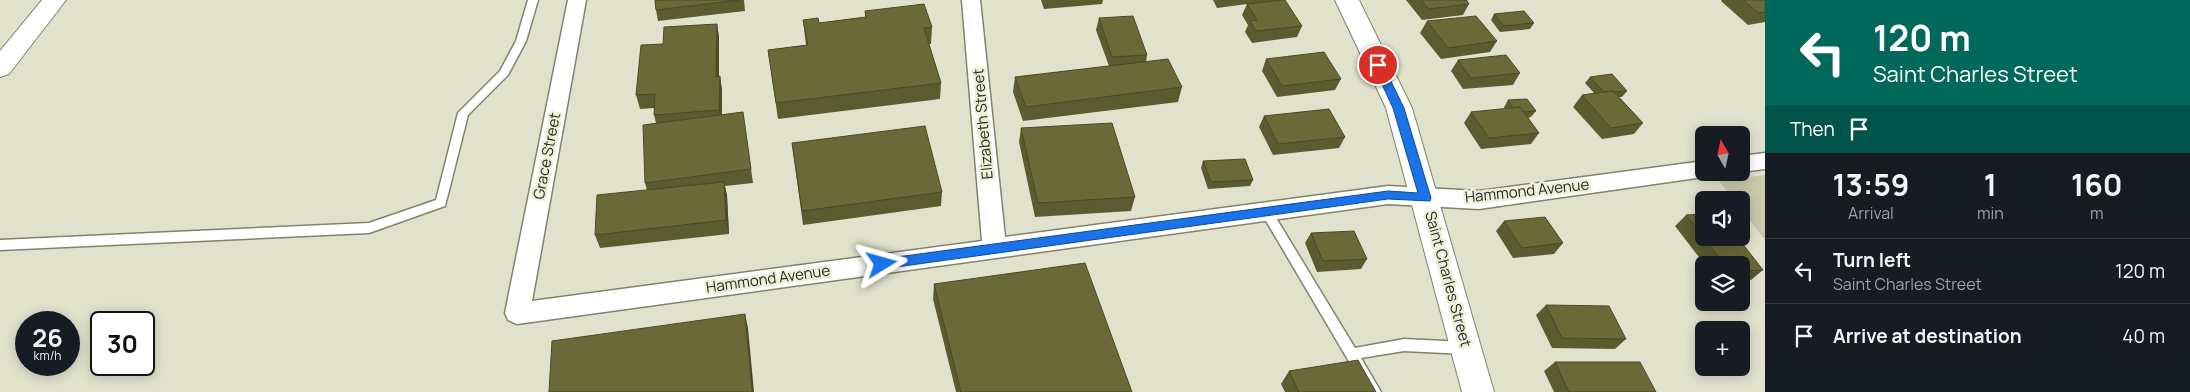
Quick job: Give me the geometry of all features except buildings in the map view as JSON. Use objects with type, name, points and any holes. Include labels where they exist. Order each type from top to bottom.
[{"type":"main road","points":[[0,68],[54,0]]},
{"type":"main road","name":"Saint Charles Street","points":[[1347,0],[1398,108],[1426,198],[1478,392]]},
{"type":"street","name":"Grace Street","points":[[517,312],[577,0]]},
{"type":"street","name":"Elizabeth Street","points":[[971,0],[994,249]]},
{"type":"street","points":[[1750,163],[1765,161]]},
{"type":"street","name":"Hammond Avenue","points":[[517,312],[1388,195],[1479,200],[1695,170]]},
{"type":"lane","points":[[0,246],[369,228],[441,203],[463,113],[504,73],[521,41],[533,0]]},
{"type":"lane","points":[[1266,211],[1374,392]]},
{"type":"lane","points":[[1353,354],[1404,344],[1466,348]]},
{"type":"green space","points":[[1765,175],[1765,240],[1750,221],[1750,191],[1727,191],[1719,181],[1750,181],[1750,177]]},
{"type":"route","points":[[882,264],[1388,195],[1426,198],[1398,108],[1378,65]]}]
